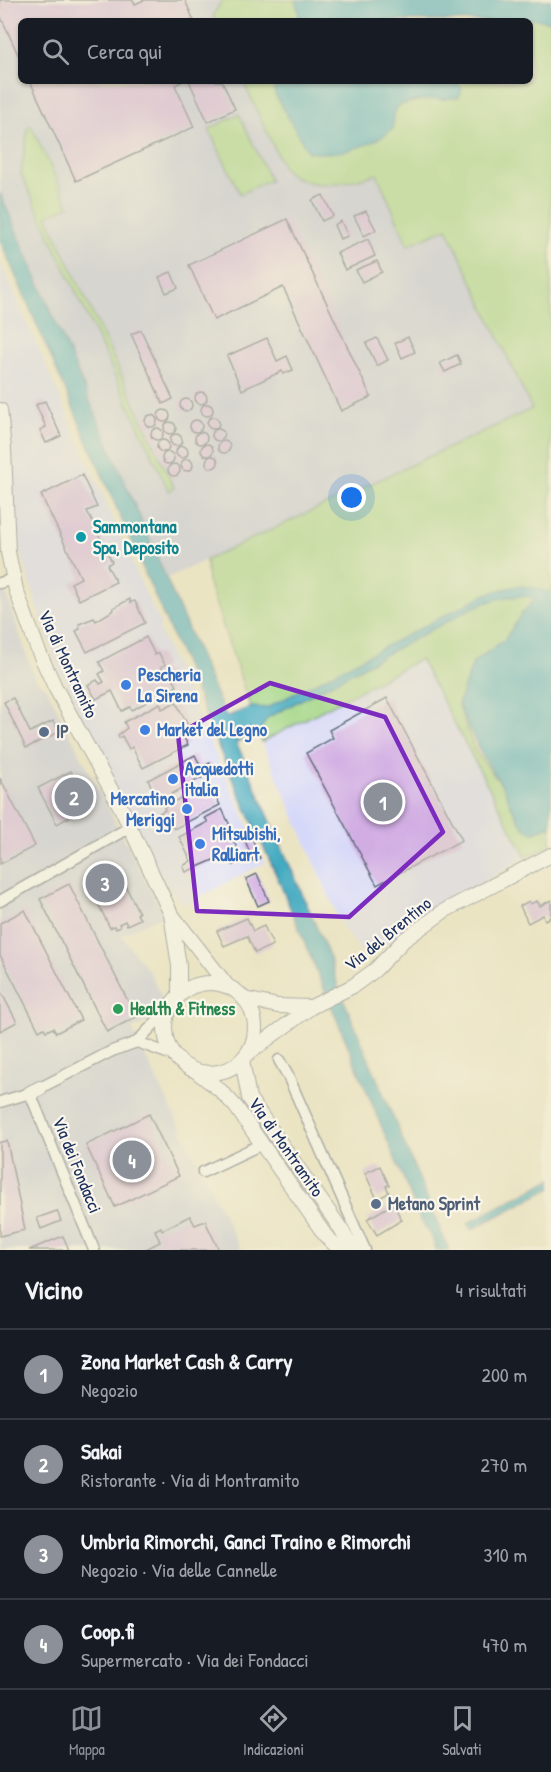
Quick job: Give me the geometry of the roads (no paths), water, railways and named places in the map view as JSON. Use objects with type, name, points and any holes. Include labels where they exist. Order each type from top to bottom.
[{"type":"main road","name":"Via di Montramito","points":[[0,410],[4,449],[7,581],[68,714],[98,764],[171,914],[228,987],[244,999],[252,1012],[255,1026],[253,1041],[244,1057],[245,1083],[249,1098],[341,1229],[352,1250]]},
{"type":"main road","name":"Via del Brentino","points":[[244,1057],[315,1005],[353,986],[375,970],[404,940],[444,911],[551,855]]},
{"type":"main road","name":"Via di Montramito","points":[[171,914],[179,966],[175,1001],[167,1017],[165,1028],[169,1046],[182,1064],[195,1071],[229,1098],[325,1234],[340,1250]]},
{"type":"main road","points":[[175,1001],[198,985],[213,983],[228,987]]},
{"type":"main road","name":"Via del Brentino","points":[[244,999],[268,1005],[315,1005]]},
{"type":"main road","points":[[195,1071],[203,1073],[228,1070],[244,1057]]},
{"type":"street","points":[[0,901],[130,827]]},
{"type":"street","points":[[0,1102],[35,1090],[137,1042],[175,1001]]},
{"type":"street","points":[[137,1042],[175,1056]]},
{"type":"street","name":"Via di Montramito","points":[[279,1060],[365,1250]]},
{"type":"street","name":"Via dei Fondacci","points":[[35,1090],[94,1250]]},
{"type":"street","points":[[203,1172],[262,1144]]},
{"type":"water","points":[[295,0],[551,0],[551,22],[533,18],[298,18],[299,13]]},
{"type":"water","points":[[273,84],[458,84],[462,89],[459,97],[421,100],[398,106],[394,114],[393,129],[384,136],[363,146],[331,153],[308,152],[275,94]]},
{"type":"water","points":[[0,193],[226,717],[251,707],[267,708],[484,595],[519,586],[551,591],[551,826],[532,833],[524,828],[504,788],[480,752],[458,704],[473,663],[505,639],[523,612],[536,598],[519,596],[503,598],[472,608],[267,718],[259,733],[236,742],[330,958],[338,986],[449,1250],[436,1250],[432,1237],[421,1221],[279,881],[221,753],[0,240]]},
{"type":"water","points":[[551,1179],[551,1188],[471,1230],[468,1223]]},
{"type":"place","name":"Sammontana Spa, Deposito","points":[[81,537]]},
{"type":"place","name":"Pescheria La Sirena","points":[[126,685]]},
{"type":"place","name":"Market del Legno","points":[[145,730]]},
{"type":"place","name":"IP","points":[[44,732]]},
{"type":"place","name":"Acquedotti italia","points":[[173,779]]},
{"type":"place","name":"Sakai","points":[[74,797]]},
{"type":"place","name":"Zona Market Cash & Carry","points":[[383,802]]},
{"type":"place","name":"Mercatino Meriggi","points":[[187,809]]},
{"type":"place","name":"Mitsubishi, Ralliart","points":[[200,844]]},
{"type":"place","name":"Umbria Rimorchi, Ganci Traino e Rimorchi","points":[[105,883]]},
{"type":"place","name":"Health & Fitness","points":[[118,1009]]},
{"type":"place","name":"Coop.fi","points":[[132,1160]]},
{"type":"place","name":"Metano Sprint","points":[[376,1204]]}]
